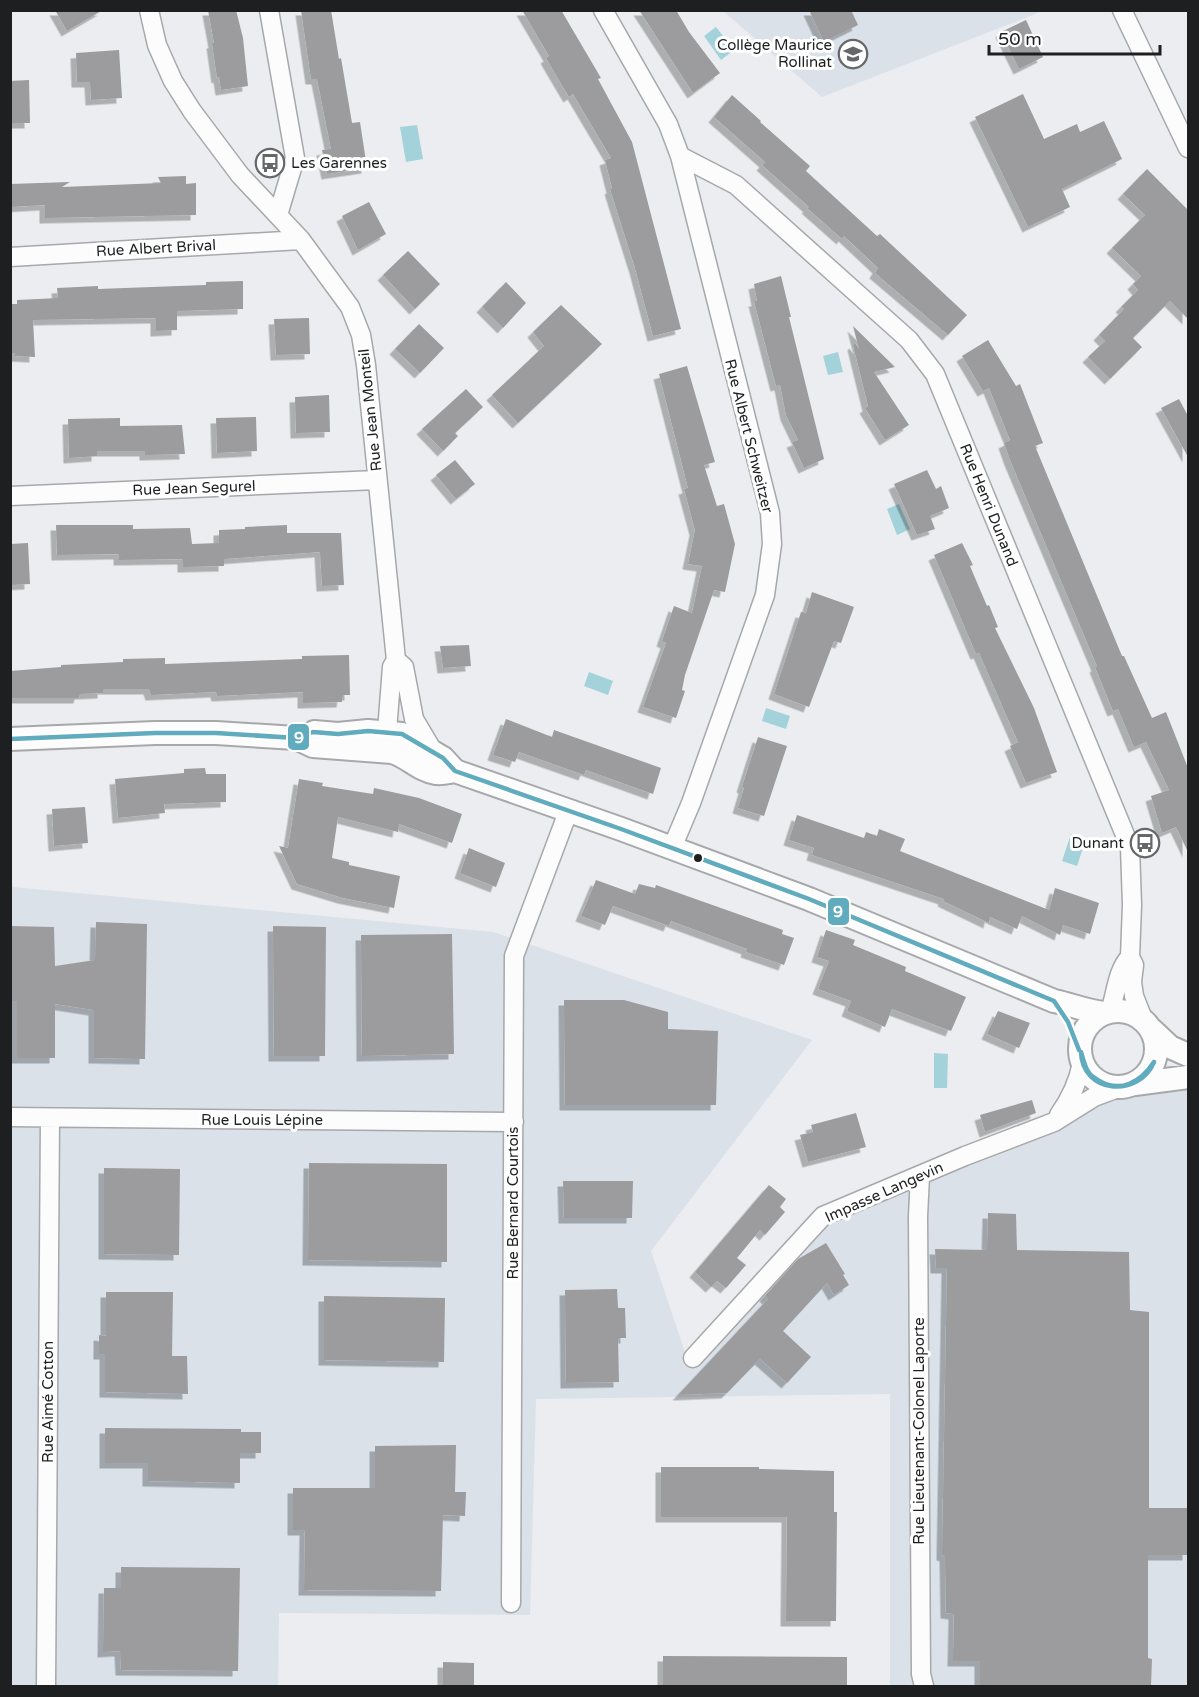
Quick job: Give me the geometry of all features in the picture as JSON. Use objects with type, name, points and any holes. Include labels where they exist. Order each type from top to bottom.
[{"type":"street","name":"Rue Jean Monteil","points":[[149,10],[157,45],[173,81],[192,111],[240,175],[301,240],[350,307],[362,335],[396,660],[392,667],[386,742]]},
{"type":"street","points":[[269,10],[295,158],[278,215]]},
{"type":"street","name":"Rue Albert Schweitzer","points":[[603,10],[668,124],[680,156],[768,504],[772,544],[765,595],[691,803],[672,848]]},
{"type":"street","points":[[1122,10],[1188,148]]},
{"type":"street","name":"Rue Henri Dunand","points":[[680,156],[736,185],[909,340],[935,374],[1130,846],[1132,905],[1130,957],[1134,965],[1132,982],[1134,996],[1148,1024]]},
{"type":"street","name":"Rue Albert Brival","points":[[10,257],[301,240]]},
{"type":"street","name":"Rue Jean Segurel","points":[[10,496],[377,480]]},
{"type":"street","name":"Rue Jean Monteil","points":[[396,660],[404,667],[414,719],[435,754]]},
{"type":"street","points":[[10,739],[175,733],[296,738],[313,732],[338,734],[368,731],[416,764],[435,773],[455,771],[672,848],[809,899],[1054,1001],[1092,1012],[1118,1010],[1131,1012],[1148,1024],[1170,1047],[1188,1055]]},
{"type":"street","points":[[386,742],[402,734],[443,758],[455,771]]},
{"type":"street","name":"Rue Bernard Courtois","points":[[511,1603],[514,956],[568,812]]},
{"type":"street","name":"Rue Henri Dunand","points":[[1107,1012],[1115,997],[1122,965],[1130,957]]},
{"type":"street","points":[[1054,1001],[1068,1022],[1089,1074],[1096,1081],[1108,1087],[1188,1077]]},
{"type":"street","points":[[1054,1122],[1069,1101],[1078,1082],[1081,1036],[1088,1024],[1107,1012]]},
{"type":"street","points":[[1128,1086],[1145,1076],[1156,1056],[1156,1042],[1148,1024]]},
{"type":"street","name":"Impasse Langevin","points":[[693,1358],[823,1216],[964,1156],[1054,1122],[1094,1097],[1128,1086]]},
{"type":"street","name":"Rue Louis Lépine","points":[[10,1118],[514,1122]]},
{"type":"street","name":"Rue Aimé Cotton","points":[[46,1686],[50,1118]]},
{"type":"street","name":"Rue Lieutenant-Colonel Laporte","points":[[920,1176],[918,1215],[920,1580],[921,1674],[924,1686]]},
{"type":"shaded area","name":"Collège Maurice Rollinat","points":[[723,11],[1043,11],[822,97]]},
{"type":"shaded area","points":[[10,884],[13,887],[493,932],[812,1040],[651,1251],[685,1352],[811,1213],[1123,1093],[1188,1082],[1188,1686],[890,1686],[890,1394],[536,1399],[530,1615],[279,1613],[278,1686],[11,1686]]},
{"type":"water","points":[[716,27],[734,50],[721,60],[704,36]]},
{"type":"water","points":[[417,125],[423,159],[406,162],[400,127]]},
{"type":"water","points":[[838,352],[843,372],[828,375],[823,356]]},
{"type":"water","points":[[899,504],[910,529],[897,535],[887,509]]},
{"type":"water","points":[[589,672],[613,681],[608,695],[584,686]]},
{"type":"water","points":[[766,708],[790,716],[786,729],[762,721]]},
{"type":"water","points":[[1071,834],[1086,839],[1077,866],[1062,861]]},
{"type":"water","points":[[934,1053],[948,1054],[947,1088],[934,1088]]},
{"type":"building","points":[[55,10],[103,10],[67,31]]},
{"type":"building","points":[[208,10],[236,10],[243,38],[248,86],[221,90],[219,77],[217,78]]},
{"type":"building","points":[[301,10],[331,10],[352,123],[360,122],[367,168],[327,174],[322,150],[331,149],[317,79],[311,79]]},
{"type":"building","points":[[522,10],[561,10],[601,78],[598,79],[632,142],[681,329],[653,336],[635,268],[610,189],[612,188],[605,160],[611,158],[573,94],[569,97],[546,58],[549,56]]},
{"type":"building","points":[[639,10],[676,10],[689,32],[720,73],[693,93]]},
{"type":"building","points":[[809,10],[851,10],[858,25],[824,42]]},
{"type":"building","points":[[1026,20],[1043,57],[1019,69],[1001,32]]},
{"type":"building","points":[[119,50],[122,98],[91,100],[90,82],[77,82],[76,53]]},
{"type":"building","points":[[29,80],[30,123],[10,123],[10,81]]},
{"type":"building","points":[[1023,94],[1044,139],[1077,124],[1080,132],[1104,121],[1122,159],[1062,189],[1070,207],[1028,227],[975,117]]},
{"type":"building","points":[[732,95],[810,166],[806,171],[877,236],[880,234],[967,315],[948,335],[875,273],[878,268],[844,236],[842,239],[807,208],[809,207],[762,165],[765,162],[714,117]]},
{"type":"building","points":[[1147,169],[1188,210],[1188,319],[1170,301],[1133,338],[1142,347],[1110,379],[1088,357],[1105,341],[1099,335],[1124,309],[1121,307],[1138,290],[1133,284],[1141,276],[1112,248],[1145,215],[1123,194]]},
{"type":"building","points":[[186,176],[186,184],[196,183],[196,215],[45,218],[45,205],[10,207],[10,184],[70,182],[62,187],[161,183],[158,177]]},
{"type":"building","points":[[369,202],[386,234],[358,250],[342,216]]},
{"type":"building","points":[[408,251],[440,284],[415,309],[383,275]]},
{"type":"building","points":[[781,276],[824,459],[804,468],[792,442],[798,440],[786,415],[780,385],[776,386],[754,301],[757,301],[754,284]]},
{"type":"building","points":[[243,281],[243,309],[177,311],[177,330],[156,331],[156,318],[33,320],[35,357],[15,356],[15,353],[10,353],[10,304],[17,304],[17,300],[58,298],[57,288],[98,286],[98,289],[206,285],[206,282]]},
{"type":"building","points":[[506,282],[526,303],[503,328],[482,307]]},
{"type":"building","points":[[561,305],[602,344],[518,423],[492,395],[544,346],[533,332]]},
{"type":"building","points":[[309,318],[310,354],[276,355],[274,319]]},
{"type":"building","points":[[419,324],[444,348],[420,373],[395,349]]},
{"type":"building","points":[[853,326],[895,367],[874,372],[909,425],[885,440],[865,408],[868,406],[853,345],[855,343],[859,349]]},
{"type":"building","points":[[988,340],[1016,386],[1020,384],[1043,443],[1035,446],[1122,656],[1124,656],[1152,718],[1166,712],[1188,768],[1188,852],[1176,827],[1162,833],[1151,796],[1169,790],[1146,742],[1134,747],[1118,709],[1113,711],[1095,667],[1097,666],[1010,460],[1004,443],[1010,440],[989,388],[983,391],[962,356]]},
{"type":"building","points":[[687,366],[715,462],[704,465],[717,506],[724,504],[735,544],[725,592],[714,590],[685,675],[682,690],[685,691],[676,718],[643,707],[666,643],[662,641],[674,606],[692,613],[702,566],[688,564],[695,530],[684,489],[688,488],[659,374]]},
{"type":"building","points":[[466,389],[483,407],[455,433],[458,436],[443,451],[422,429]]},
{"type":"building","points":[[329,395],[330,432],[296,433],[295,397]]},
{"type":"building","points":[[1179,399],[1188,416],[1188,457],[1161,408]]},
{"type":"building","points":[[256,417],[257,451],[217,453],[216,418]]},
{"type":"building","points":[[120,418],[120,426],[182,425],[185,454],[145,455],[145,451],[97,451],[97,456],[69,458],[68,419]]},
{"type":"building","points":[[455,460],[475,484],[456,499],[436,475]]},
{"type":"building","points":[[927,470],[936,489],[941,486],[949,508],[930,516],[935,529],[917,535],[894,484]]},
{"type":"building","points":[[56,525],[133,525],[133,529],[190,528],[192,544],[219,543],[219,530],[245,529],[245,527],[287,525],[287,533],[341,533],[344,585],[322,586],[320,552],[224,559],[224,566],[183,567],[183,559],[119,560],[119,554],[57,555]]},
{"type":"building","points":[[28,543],[30,584],[10,585],[10,544]]},
{"type":"building","points":[[962,543],[973,565],[970,566],[987,606],[989,605],[998,627],[995,628],[1034,708],[1057,772],[1026,783],[1010,746],[1018,742],[979,653],[976,654],[934,555]]},
{"type":"building","points":[[812,592],[854,607],[841,643],[834,641],[809,707],[774,694],[801,612],[806,613]]},
{"type":"building","points":[[469,645],[471,666],[443,668],[440,646]]},
{"type":"building","points":[[349,655],[350,695],[343,695],[342,702],[303,703],[303,692],[217,696],[216,692],[151,695],[149,689],[103,689],[103,693],[80,694],[79,698],[10,698],[10,671],[61,667],[61,665],[123,662],[123,659],[165,658],[165,664]]},
{"type":"building","points":[[506,719],[552,737],[554,730],[661,768],[653,794],[586,770],[584,775],[519,752],[515,762],[493,755]]},
{"type":"building","points":[[758,737],[787,746],[764,816],[738,808],[744,788],[742,787]]},
{"type":"building","points":[[205,768],[206,774],[226,774],[226,802],[164,804],[165,813],[118,818],[115,779],[184,773],[184,769]]},
{"type":"building","points":[[299,779],[323,783],[322,786],[373,794],[374,788],[419,798],[462,814],[452,843],[399,824],[398,832],[338,817],[332,858],[349,862],[349,865],[400,876],[394,908],[343,898],[297,884],[279,846],[288,848]]},
{"type":"building","points":[[85,807],[88,843],[54,846],[52,809]]},
{"type":"building","points":[[797,815],[864,838],[866,832],[877,836],[879,829],[905,839],[900,851],[1049,910],[1055,888],[1099,903],[1090,934],[1063,925],[1060,935],[1022,916],[1017,929],[990,917],[989,923],[943,901],[944,899],[812,855],[814,848],[789,840]]},
{"type":"building","points":[[469,848],[505,863],[496,887],[460,873]]},
{"type":"building","points":[[596,880],[635,894],[639,884],[655,888],[656,885],[783,930],[782,934],[794,938],[784,965],[671,921],[669,926],[613,906],[605,925],[581,916]]},
{"type":"building","points":[[96,922],[147,924],[145,1059],[94,1058],[94,1010],[55,1004],[55,1058],[17,1058],[17,1001],[10,1001],[10,926],[54,927],[55,966],[95,960]]},
{"type":"building","points":[[273,926],[326,927],[325,1056],[274,1056]]},
{"type":"building","points":[[826,930],[855,940],[853,945],[906,967],[905,971],[966,997],[951,1031],[892,1009],[885,1027],[847,1011],[851,1001],[818,989],[829,961],[817,957]]},
{"type":"building","points":[[452,934],[454,1054],[362,1056],[361,935]]},
{"type":"building","points":[[564,1000],[624,1000],[668,1012],[668,1029],[718,1031],[716,1105],[565,1105]]},
{"type":"building","points":[[998,1011],[1030,1023],[1019,1048],[987,1034]]},
{"type":"building","points":[[1032,1100],[1036,1113],[985,1132],[980,1115]]},
{"type":"building","points":[[856,1113],[866,1147],[808,1162],[800,1135],[813,1132],[811,1125]]},
{"type":"building","points":[[309,1163],[447,1164],[447,1262],[308,1260]]},
{"type":"building","points":[[104,1168],[180,1169],[179,1255],[104,1254]]},
{"type":"building","points":[[563,1181],[633,1181],[632,1218],[564,1218]]},
{"type":"building","points":[[769,1185],[786,1199],[780,1207],[785,1212],[765,1235],[760,1230],[737,1258],[746,1265],[726,1288],[717,1281],[711,1287],[695,1272]]},
{"type":"building","points":[[988,1213],[1016,1214],[1017,1250],[1129,1252],[1130,1310],[1149,1312],[1149,1508],[1188,1508],[1188,1555],[1148,1555],[1148,1658],[1152,1659],[1151,1686],[980,1686],[980,1661],[953,1661],[954,1614],[946,1613],[945,1556],[942,1555],[947,1268],[936,1268],[935,1249],[987,1250]]},
{"type":"building","points":[[826,1243],[849,1285],[834,1295],[827,1283],[783,1331],[811,1357],[787,1383],[760,1359],[727,1393],[678,1395],[768,1299],[765,1296],[798,1259]]},
{"type":"building","points":[[617,1289],[618,1308],[625,1308],[626,1338],[618,1338],[619,1382],[566,1383],[565,1290]]},
{"type":"building","points":[[106,1292],[173,1292],[172,1356],[187,1356],[188,1394],[105,1392],[105,1354],[99,1354],[99,1335],[106,1336]]},
{"type":"building","points":[[324,1296],[445,1298],[444,1362],[324,1360]]},
{"type":"building","points":[[105,1428],[241,1429],[241,1432],[261,1432],[261,1453],[240,1453],[240,1483],[148,1481],[148,1463],[105,1463]]},
{"type":"building","points":[[456,1445],[455,1492],[466,1492],[465,1516],[443,1515],[441,1591],[304,1590],[305,1530],[293,1530],[293,1488],[375,1488],[375,1446]]},
{"type":"building","points":[[661,1467],[759,1467],[759,1469],[834,1471],[834,1512],[837,1512],[836,1621],[786,1621],[787,1517],[661,1517]]},
{"type":"building","points":[[121,1567],[240,1568],[238,1671],[121,1670],[120,1651],[103,1652],[104,1588],[121,1588]]},
{"type":"building","points":[[663,1656],[847,1657],[847,1686],[663,1686]]},
{"type":"building","points":[[443,1662],[474,1663],[474,1686],[443,1686]]},
{"type":"transit line","name":"9","points":[[10,739],[155,733],[216,733],[296,738],[313,732],[338,734],[368,731],[402,734],[443,758],[455,771],[621,829],[809,899],[1054,1001],[1068,1022],[1079,1050]]},
{"type":"transit line","name":"9","points":[[1081,1052],[1088,1072],[1098,1080],[1114,1086],[1122,1086],[1136,1080],[1154,1062]]},
{"type":"transit line","name":"9","points":[[1081,1052],[1084,1066],[1091,1076],[1100,1083],[1112,1086],[1124,1086],[1136,1082],[1146,1074],[1154,1062]]},
{"type":"place","name":"Collège Maurice Rollinat","points":[[853,54]]},
{"type":"place","name":"Les Garennes","points":[[270,163]]},
{"type":"place","name":"Dunant","points":[[1145,843]]}]
